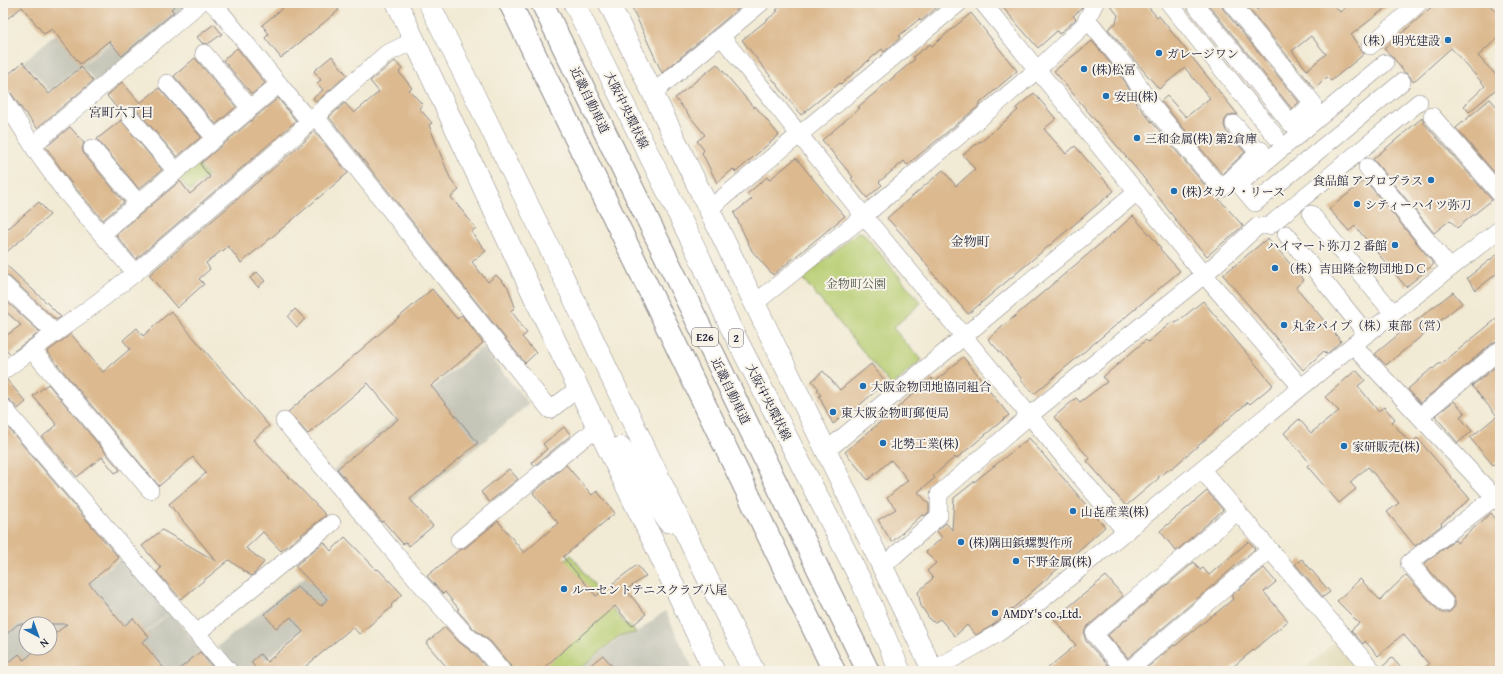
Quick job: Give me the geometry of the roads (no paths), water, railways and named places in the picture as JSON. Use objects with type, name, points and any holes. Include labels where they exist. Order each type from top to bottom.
[{"type":"highway","name":"E26","points":[[510,3],[834,671]]},
{"type":"highway","name":"近畿自動車道","points":[[542,3],[868,671]]},
{"type":"main road","points":[[397,3],[538,305],[599,429],[714,671]]},
{"type":"main road","points":[[429,3],[754,671]]},
{"type":"main road","name":"大阪中央環状線","points":[[574,3],[701,260],[730,326],[862,583],[900,671]]},
{"type":"main road","points":[[609,3],[883,566],[932,671]]},
{"type":"main road","points":[[653,92],[692,206],[701,260]]},
{"type":"main road","points":[[538,305],[632,466],[718,598]]},
{"type":"street","points":[[33,145],[200,3]]},
{"type":"street","points":[[212,3],[279,84],[312,119],[550,410],[579,388]]},
{"type":"street","points":[[653,92],[761,3]]},
{"type":"street","points":[[709,209],[959,3]]},
{"type":"street","points":[[983,3],[1204,275],[1301,387]]},
{"type":"street","points":[[755,303],[864,216],[1037,70],[1084,25],[1094,3]]},
{"type":"street","points":[[1169,3],[1276,137]]},
{"type":"street","points":[[1194,3],[1291,124],[1314,103],[1231,3]]},
{"type":"street","points":[[1370,46],[1419,3]]},
{"type":"street","points":[[1087,19],[1131,73],[1148,101],[1221,189],[1259,151],[1234,124]]},
{"type":"street","points":[[721,36],[864,216],[1126,532]]},
{"type":"street","points":[[3,371],[98,302],[135,273],[297,134],[386,54],[414,40]]},
{"type":"street","points":[[204,54],[250,108]]},
{"type":"street","points":[[1258,226],[1255,203],[1239,184],[1385,63]]},
{"type":"street","points":[[1255,203],[1402,82]]},
{"type":"street","points":[[167,83],[215,138]]},
{"type":"street","points":[[102,234],[279,84]]},
{"type":"street","points":[[4,101],[64,189],[135,273]]},
{"type":"street","points":[[883,566],[940,516],[939,494],[1029,416],[1204,275],[1258,226],[1269,226],[1419,102]]},
{"type":"street","points":[[1432,116],[1500,194]]},
{"type":"street","points":[[130,117],[176,171]]},
{"type":"street","points":[[92,148],[138,203]]},
{"type":"street","points":[[1367,167],[1450,268]]},
{"type":"street","points":[[826,451],[1137,192]]},
{"type":"street","points":[[1311,214],[1393,313]]},
{"type":"street","points":[[932,671],[1003,629],[1032,608],[1202,470],[1301,387],[1500,229]]},
{"type":"street","points":[[1286,234],[1361,327],[1377,327]]},
{"type":"street","points":[[3,284],[55,333]]},
{"type":"street","points":[[1353,345],[1497,500],[1409,563],[1445,603]]},
{"type":"street","points":[[32,350],[150,490]]},
{"type":"street","points":[[1420,416],[1500,350]]},
{"type":"street","points":[[3,407],[229,671]]},
{"type":"street","points":[[284,422],[419,582],[466,635],[483,648],[502,671]]},
{"type":"street","points":[[459,540],[585,437],[599,429]]},
{"type":"street","points":[[1202,470],[1373,671]]},
{"type":"street","points":[[1238,511],[1094,634],[1127,671],[1270,550]]},
{"type":"street","points":[[197,633],[332,523]]},
{"type":"place","name":"（株）明光建設","points":[[1448,40]]},
{"type":"place","name":"ガレージワン","points":[[1159,53]]},
{"type":"place","name":"(株)松冨","points":[[1084,69]]},
{"type":"place","name":"安田(株)","points":[[1106,96]]},
{"type":"place","name":"三和金属(株) 第2倉庫","points":[[1137,138]]},
{"type":"place","name":"食品館 アプロプラス","points":[[1431,180]]},
{"type":"place","name":"(株)タカノ・リース","points":[[1174,191]]},
{"type":"place","name":"シティーハイツ弥刀","points":[[1357,204]]},
{"type":"place","name":"ハイマート弥刀２番館","points":[[1395,245]]},
{"type":"place","name":"（株）吉田隆金物団地ＤＣ","points":[[1275,268]]},
{"type":"place","name":"丸金パイプ（株）東部（営）","points":[[1284,325]]},
{"type":"place","name":"大阪金物団地協同組合","points":[[863,386]]},
{"type":"place","name":"東大阪金物町郵便局","points":[[833,412]]},
{"type":"place","name":"北勢工業(株)","points":[[883,443]]},
{"type":"place","name":"家研販売(株)","points":[[1344,446]]},
{"type":"place","name":"山㐂産業(株)","points":[[1073,511]]},
{"type":"place","name":"(株)隅田鋲螺製作所","points":[[961,542]]},
{"type":"place","name":"下野金属(株)","points":[[1016,561]]},
{"type":"place","name":"ルーセントテニスクラブ八尾","points":[[564,589]]},
{"type":"place","name":"AMDY's co.,Ltd.","points":[[995,613]]},
{"type":"district","name":"宮町六丁目","points":[[121,112]]},
{"type":"district","name":"金物町","points":[[970,241]]},
{"type":"park label","name":"金物町公園","points":[[856,283]]}]
